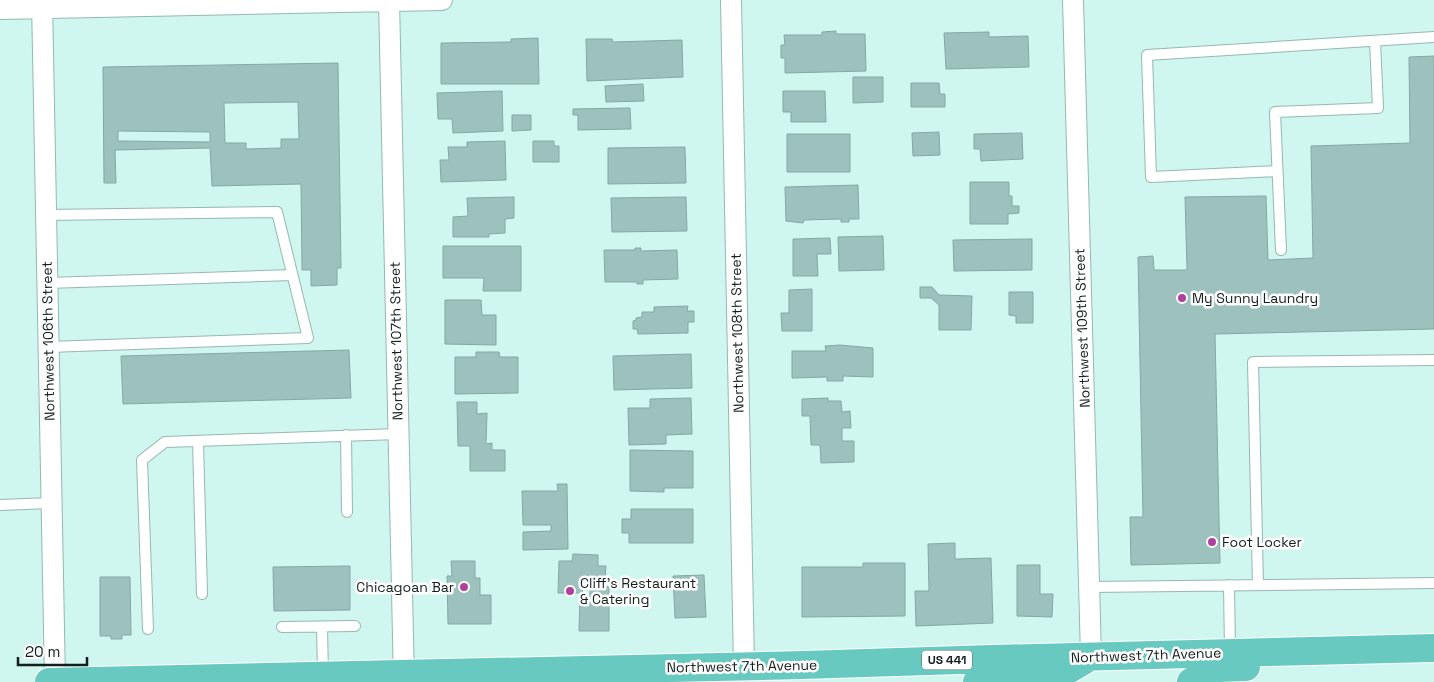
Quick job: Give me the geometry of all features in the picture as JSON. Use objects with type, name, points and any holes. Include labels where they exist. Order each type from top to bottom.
[{"type":"main road","name":"Northwest 7th Avenue","points":[[49,682],[323,675],[404,678],[654,675],[744,666],[1434,648]]},
{"type":"main road","points":[[1191,682],[1218,668],[1274,666],[1343,650]]},
{"type":"main road","points":[[977,682],[984,680],[1054,678],[1091,656]]},
{"type":"street","name":"Northwest 107th Street","points":[[389,0],[404,678]]},
{"type":"street","points":[[0,9],[42,4],[442,0]]},
{"type":"street","name":"Northwest 108th Street","points":[[731,0],[744,666]]},
{"type":"street","name":"Northwest 109th Street","points":[[1073,0],[1091,656]]},
{"type":"street","name":"Northwest 106th Street","points":[[42,4],[55,682]]},
{"type":"lane","points":[[1277,171],[1151,177],[1147,55],[1434,37]]},
{"type":"lane","points":[[1281,250],[1275,112],[1378,108],[1375,41]]},
{"type":"lane","points":[[46,215],[277,212],[308,338],[48,347]]},
{"type":"lane","points":[[47,283],[292,275]]},
{"type":"lane","points":[[1258,584],[1252,362],[1434,360]]},
{"type":"lane","points":[[148,629],[142,460],[166,442],[398,434]]},
{"type":"lane","points":[[346,435],[347,512]]},
{"type":"lane","points":[[198,440],[202,594]]},
{"type":"lane","points":[[0,505],[51,504]]},
{"type":"lane","points":[[1090,587],[1434,583]]},
{"type":"lane","points":[[1228,585],[1230,653]]},
{"type":"lane","points":[[282,626],[355,626]]},
{"type":"lane","points":[[322,626],[323,675]]},
{"type":"building","points":[[836,31],[836,34],[865,34],[866,71],[785,73],[785,58],[781,58],[781,45],[785,45],[784,35],[822,35],[822,32]]},
{"type":"building","points":[[989,32],[989,37],[1028,36],[1029,67],[946,69],[944,33]]},
{"type":"building","points":[[538,38],[539,84],[441,84],[441,43],[511,42],[511,39]]},
{"type":"building","points":[[586,39],[612,39],[613,42],[682,40],[683,77],[587,81]]},
{"type":"building","points":[[1434,56],[1434,329],[1215,334],[1220,563],[1131,565],[1130,517],[1143,517],[1138,257],[1153,256],[1154,270],[1187,270],[1185,197],[1266,196],[1268,260],[1313,258],[1311,146],[1410,143],[1409,57]]},
{"type":"building","points":[[338,63],[341,268],[337,268],[337,285],[311,286],[311,270],[302,270],[301,184],[212,186],[210,148],[115,150],[116,183],[104,183],[103,67]],"holes":[[[298,102],[299,139],[281,139],[281,148],[246,149],[246,143],[225,143],[224,103]],[[118,131],[210,132],[210,142],[118,141]]]},
{"type":"building","points":[[853,77],[883,77],[883,102],[853,103]]},
{"type":"building","points":[[911,83],[939,83],[940,94],[945,94],[945,107],[911,107]]},
{"type":"building","points":[[643,84],[644,101],[606,102],[605,86]]},
{"type":"building","points":[[502,91],[503,131],[453,133],[452,119],[438,119],[437,93]]},
{"type":"building","points":[[783,91],[825,91],[826,122],[791,122],[791,112],[783,112]]},
{"type":"building","points":[[630,108],[631,129],[578,130],[578,115],[573,115],[573,109]]},
{"type":"building","points":[[512,115],[531,115],[531,130],[512,131]]},
{"type":"building","points":[[939,132],[940,155],[913,156],[912,133]]},
{"type":"building","points":[[1022,133],[1023,159],[981,161],[980,149],[974,149],[974,134]]},
{"type":"building","points":[[787,134],[850,134],[850,172],[787,172]]},
{"type":"building","points":[[505,141],[506,180],[441,182],[440,160],[449,160],[448,147],[467,147],[467,142]]},
{"type":"building","points":[[533,141],[554,141],[554,146],[559,146],[559,162],[533,162]]},
{"type":"building","points":[[685,147],[686,183],[608,184],[608,148]]},
{"type":"building","points":[[970,182],[1009,182],[1009,196],[1012,196],[1012,206],[1019,206],[1019,213],[1008,214],[1008,224],[970,224]]},
{"type":"building","points":[[858,185],[859,219],[849,219],[849,222],[841,222],[841,219],[804,220],[803,223],[786,221],[785,187]]},
{"type":"building","points":[[514,197],[514,218],[505,219],[505,233],[489,234],[489,237],[453,237],[453,217],[468,216],[467,198]]},
{"type":"building","points":[[686,197],[687,231],[612,232],[611,198]]},
{"type":"building","points":[[883,236],[884,270],[839,271],[838,237]]},
{"type":"building","points":[[830,238],[831,254],[817,254],[818,276],[793,276],[793,239]]},
{"type":"building","points":[[1032,239],[1032,270],[954,271],[953,240]]},
{"type":"building","points":[[443,246],[521,246],[521,291],[483,291],[484,278],[443,278]]},
{"type":"building","points":[[635,248],[641,248],[641,251],[677,250],[678,279],[643,280],[643,284],[637,284],[637,282],[605,282],[604,250],[635,250]]},
{"type":"building","points":[[920,287],[932,287],[939,295],[972,296],[971,330],[939,330],[939,305],[931,298],[920,298]]},
{"type":"building","points":[[812,289],[812,331],[782,331],[781,313],[789,313],[789,290]]},
{"type":"building","points":[[1009,292],[1033,292],[1033,323],[1016,323],[1016,316],[1009,315]]},
{"type":"building","points":[[445,300],[481,300],[482,315],[496,315],[496,345],[445,344]]},
{"type":"building","points":[[688,306],[687,311],[694,311],[694,322],[688,322],[688,333],[638,334],[637,329],[633,329],[633,321],[636,318],[642,317],[642,312],[654,312],[654,307]]},
{"type":"building","points":[[840,345],[873,348],[873,377],[843,376],[843,381],[827,381],[827,377],[792,378],[792,351],[826,351],[825,346]]},
{"type":"building","points":[[349,350],[351,398],[123,404],[121,356]]},
{"type":"building","points":[[476,352],[499,352],[500,357],[518,357],[518,393],[455,394],[455,357],[476,357]]},
{"type":"building","points":[[691,354],[692,388],[614,390],[613,356]]},
{"type":"building","points":[[691,398],[692,434],[666,435],[666,444],[629,445],[628,408],[650,408],[650,399]]},
{"type":"building","points":[[828,398],[828,401],[841,401],[842,412],[850,411],[851,428],[842,428],[842,441],[854,441],[854,462],[821,463],[820,445],[811,445],[810,416],[802,416],[802,399]]},
{"type":"building","points":[[457,402],[477,402],[477,414],[487,413],[486,444],[492,443],[492,450],[505,450],[505,471],[470,471],[470,446],[458,446]]},
{"type":"building","points":[[630,450],[693,451],[693,488],[664,488],[664,492],[630,491]]},
{"type":"building","points":[[557,484],[567,484],[568,549],[523,550],[523,532],[551,531],[551,525],[523,525],[522,491],[558,491]]},
{"type":"building","points":[[631,509],[693,509],[693,543],[629,543],[629,533],[622,533],[622,519],[631,519]]},
{"type":"building","points":[[955,543],[955,559],[991,558],[993,623],[916,626],[915,591],[929,591],[928,544]]},
{"type":"building","name":"Cliff's Restaurant & Catering","points":[[573,554],[598,555],[598,566],[606,566],[605,580],[600,580],[600,586],[609,587],[609,631],[579,631],[580,598],[590,598],[590,589],[583,589],[582,593],[558,593],[559,561],[572,561]]},
{"type":"building","name":"Chicagoan Bar","points":[[451,561],[475,561],[475,578],[480,578],[480,595],[491,595],[491,624],[448,624],[447,576],[452,576]]},
{"type":"building","points":[[863,563],[905,563],[905,616],[802,617],[802,567],[863,567]]},
{"type":"building","points":[[1017,565],[1040,565],[1040,594],[1053,594],[1052,617],[1017,616]]},
{"type":"building","points":[[350,566],[350,610],[274,611],[273,567]]},
{"type":"building","points":[[704,575],[706,617],[675,618],[673,576]]},
{"type":"building","points":[[100,577],[130,577],[131,635],[122,635],[122,639],[100,636]]},
{"type":"place","name":"My Sunny Laundry","points":[[1182,298]]},
{"type":"place","name":"Foot Locker","points":[[1212,542]]},
{"type":"place","name":"Chicagoan Bar","points":[[464,587]]},
{"type":"place","name":"Cliff's Restaurant & Catering","points":[[570,591]]}]
